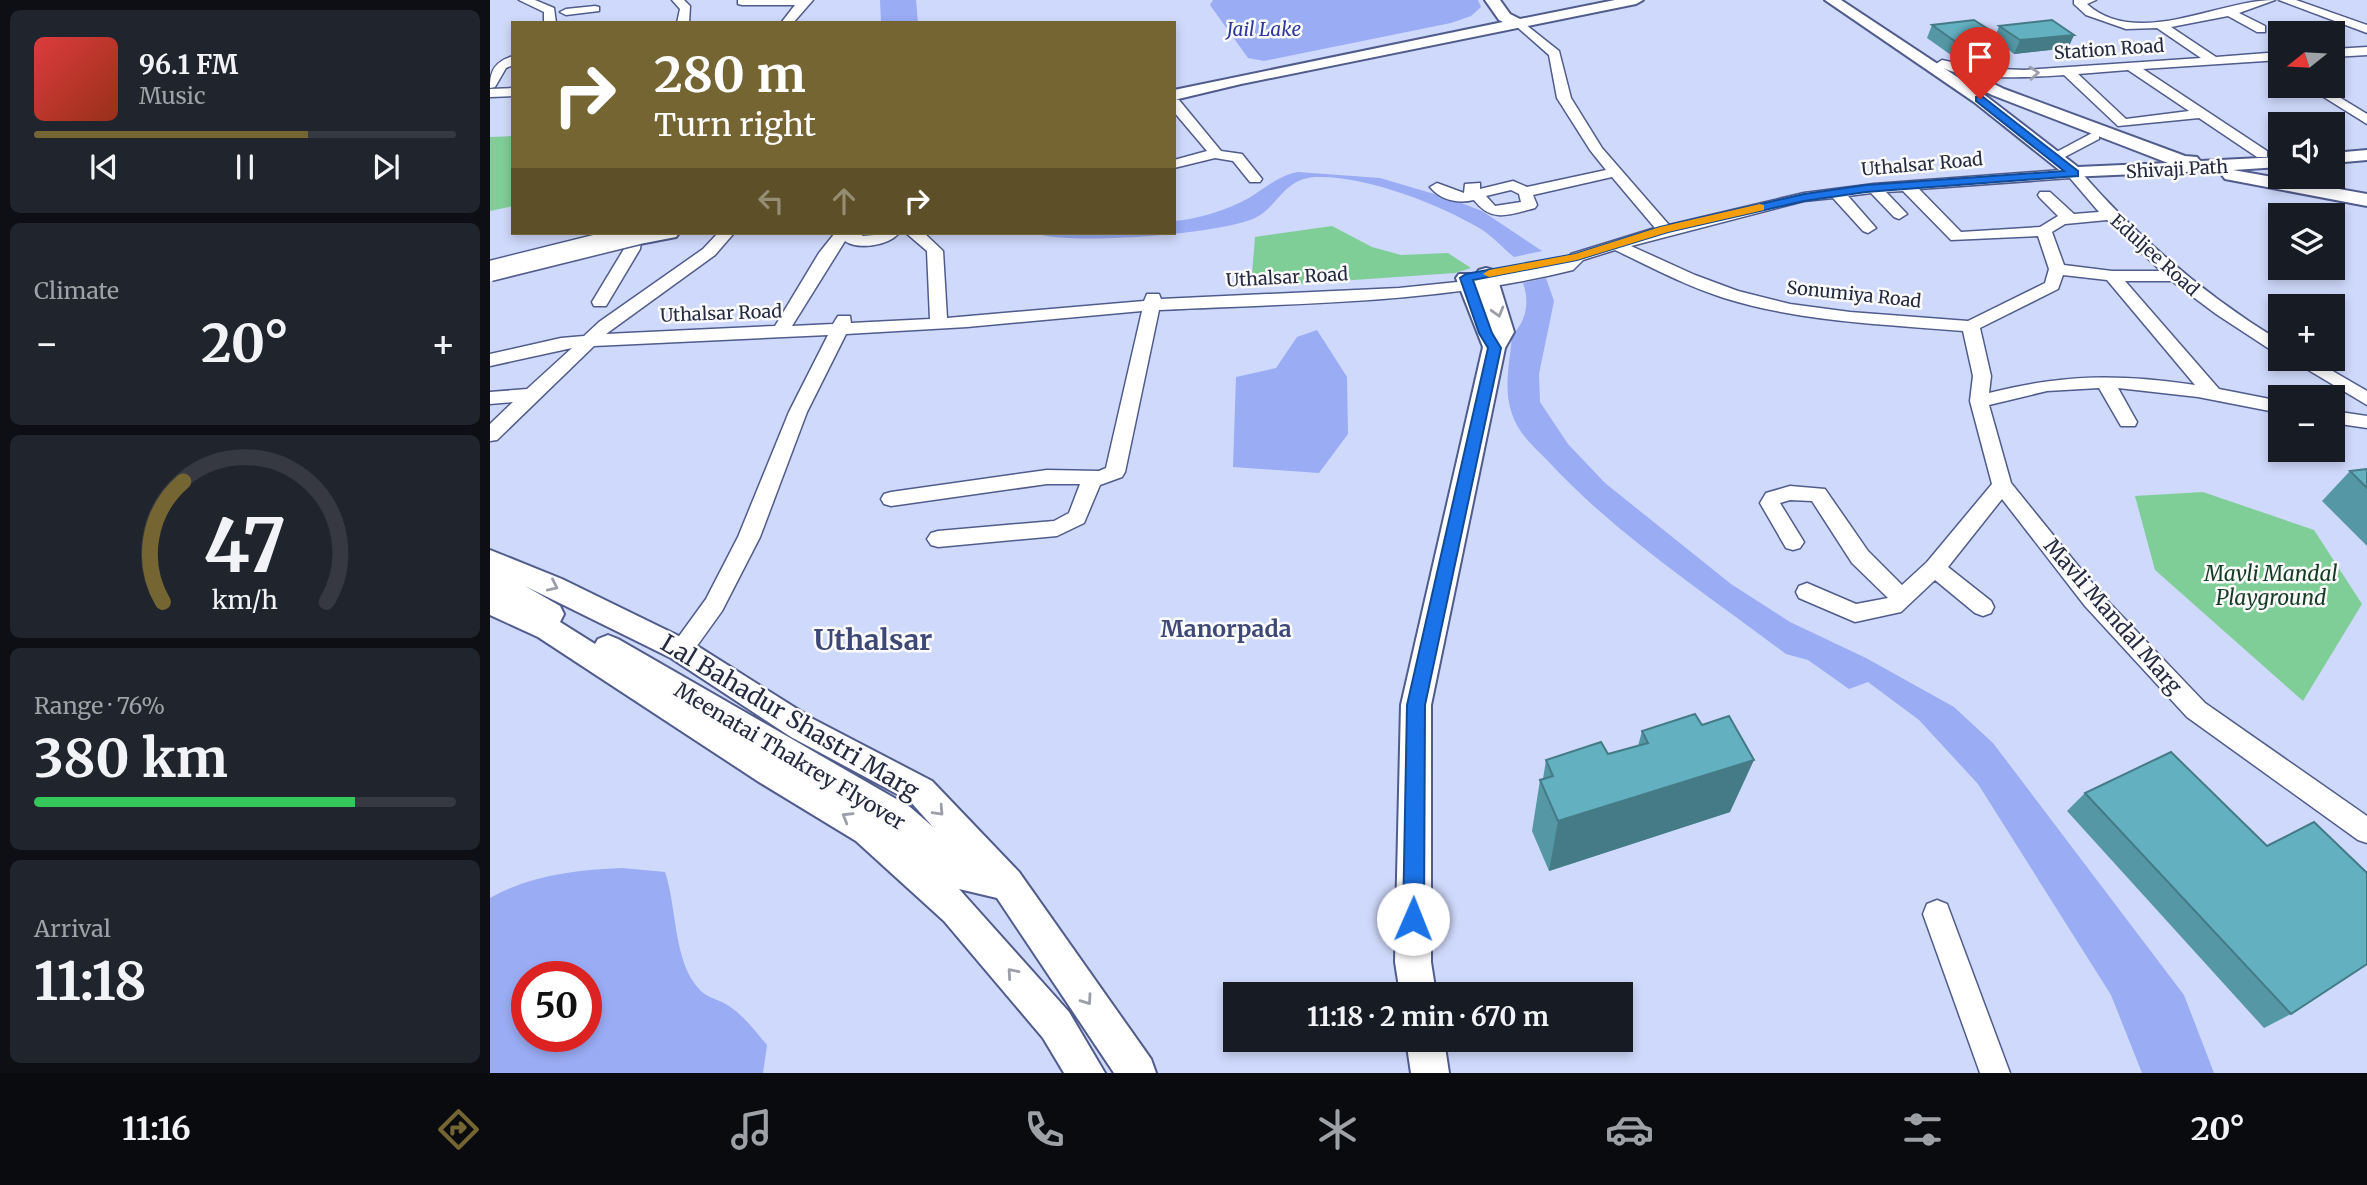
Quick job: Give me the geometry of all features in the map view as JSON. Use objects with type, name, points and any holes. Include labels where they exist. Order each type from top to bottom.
[{"type":"main road","points":[[1492,0],[1501,9],[1504,17]]},
{"type":"main road","points":[[1507,0],[1521,19]]},
{"type":"main road","points":[[1176,95],[1599,0]]},
{"type":"main road","points":[[1176,82],[1504,17],[1521,19],[1636,0]]},
{"type":"main road","points":[[1832,0],[1980,99],[2074,173]]},
{"type":"main road","points":[[1847,0],[1942,64],[1998,92],[2190,165],[2268,153]]},
{"type":"main road","points":[[1176,88],[1281,61]]},
{"type":"main road","points":[[1980,99],[2022,109],[2144,155],[2367,200]]},
{"type":"main road","points":[[2345,148],[2367,146]]},
{"type":"main road","points":[[2345,157],[2367,155]]},
{"type":"main road","name":"Shivaji Path","points":[[2074,173],[2268,162]]},
{"type":"main road","points":[[490,272],[629,235]]},
{"type":"main road","points":[[1416,982],[1413,962],[1416,705],[1494,348],[1478,280]]},
{"type":"main road","name":"Lal Bahadur Shastri Marg","points":[[490,560],[552,586],[681,650],[802,728],[920,791],[1007,884],[1137,1073]]},
{"type":"main road","name":"Meenatai Thakrey Flyover","points":[[490,579],[898,818],[963,874],[1007,884]]},
{"type":"main road","points":[[490,603],[548,629],[770,772],[868,830],[970,925],[1056,1025],[1086,1073]]},
{"type":"main road","points":[[963,874],[970,925]]},
{"type":"main road","points":[[1427,1052],[1430,1073]]},
{"type":"street","points":[[525,0],[550,10],[550,21]]},
{"type":"street","points":[[678,0],[686,8],[683,21]]},
{"type":"street","points":[[2090,0],[2078,2],[2090,13],[2130,27],[2160,25],[2229,12],[2269,0]]},
{"type":"street","points":[[2285,0],[2301,3],[2367,29]]},
{"type":"street","points":[[742,2],[806,1]]},
{"type":"street","points":[[789,21],[791,15],[806,1]]},
{"type":"street","points":[[566,12],[595,9]]},
{"type":"street","points":[[2229,12],[2260,29]]},
{"type":"street","points":[[1521,19],[1555,54],[1564,99],[1597,150],[1665,230]]},
{"type":"street","points":[[2160,25],[2211,59]]},
{"type":"street","points":[[2345,52],[2367,51]]},
{"type":"street","points":[[492,77],[509,55]]},
{"type":"street","name":"Station Road","points":[[1942,64],[1978,72],[2024,74],[2266,57]]},
{"type":"street","points":[[2128,65],[2262,154]]},
{"type":"street","points":[[2066,70],[2151,150]]},
{"type":"street","points":[[490,93],[511,93]]},
{"type":"street","points":[[2331,98],[2367,120]]},
{"type":"street","points":[[1176,105],[1212,148],[1213,154]]},
{"type":"street","points":[[2123,123],[2202,114]]},
{"type":"street","points":[[2054,157],[2094,136]]},
{"type":"street","points":[[1176,163],[1213,154],[1237,157],[1255,179]]},
{"type":"street","points":[[1525,192],[1615,172]]},
{"type":"street","name":"Uthalsar Road","points":[[490,360],[531,345],[1478,280],[1567,267],[1577,257],[1665,230],[1804,197],[1874,188],[2074,173]]},
{"type":"street","name":"Eduljee Road","points":[[2074,173],[2111,215],[2173,276],[2228,317],[2268,341]]},
{"type":"street","points":[[1437,187],[1450,196],[1464,198],[1474,195],[1467,185],[1514,180],[1532,181],[1549,187]]},
{"type":"street","points":[[1907,186],[1957,237],[2044,231],[2069,218],[2111,215]]},
{"type":"street","points":[[1874,188],[1899,214]]},
{"type":"street","points":[[1837,193],[1868,228]]},
{"type":"street","points":[[2045,195],[2069,218]]},
{"type":"street","points":[[1971,326],[2052,286],[2057,269],[2044,231]]},
{"type":"street","points":[[600,302],[632,249],[633,235]]},
{"type":"street","points":[[490,435],[606,326],[709,252],[724,235]]},
{"type":"street","points":[[490,352],[531,345],[606,326],[784,326],[827,253],[848,235],[856,241],[884,238],[888,235]]},
{"type":"street","points":[[916,235],[934,249],[937,259],[935,272],[939,319]]},
{"type":"street","name":"Sonumiya Road","points":[[1619,246],[1706,286],[1735,296],[1810,312],[1971,326]]},
{"type":"street","points":[[2057,269],[2112,276],[2173,276]]},
{"type":"street","points":[[2112,276],[2213,394]]},
{"type":"street","points":[[891,499],[1047,477],[1100,478],[1115,472],[1152,301]]},
{"type":"street","points":[[681,650],[714,605],[748,537],[798,412],[842,325]]},
{"type":"street","name":"Mavli Mandal Marg","points":[[1971,326],[1982,376],[1979,401],[2002,485],[2093,600],[2196,710],[2367,831]]},
{"type":"street","points":[[2319,371],[2367,399]]},
{"type":"street","points":[[1979,401],[2059,384],[2106,384],[2168,387],[2268,405]]},
{"type":"street","points":[[2106,384],[2128,422]]},
{"type":"street","points":[[490,398],[534,395]]},
{"type":"street","points":[[2345,419],[2367,422]]},
{"type":"street","points":[[938,539],[1043,530],[1067,525],[1077,518],[1093,477]]},
{"type":"street","points":[[1807,592],[1855,613],[1893,606],[1935,568],[2002,485]]},
{"type":"street","points":[[1793,542],[1770,503],[1773,498],[1790,493],[1818,494],[1860,557],[1902,597]]},
{"type":"street","points":[[1935,568],[1983,607]]},
{"type":"street","points":[[1937,914],[1995,1073]]},
{"type":"green space","points":[[511,136],[511,206],[490,211],[490,137]]},
{"type":"green space","points":[[1332,226],[1372,247],[1401,255],[1448,253],[1471,268],[1455,273],[1251,287],[1255,237]]},
{"type":"green space","name":"Mavli Mandal Playground","points":[[2203,492],[2314,530],[2362,604],[2303,701],[2155,570],[2135,496]]},
{"type":"water","points":[[880,0],[916,0],[918,21],[881,21]]},
{"type":"water","name":"Jail Lake","points":[[1213,0],[1478,0],[1481,7],[1471,16],[1451,23],[1264,61],[1248,58],[1210,5]]},
{"type":"water","points":[[1298,172],[1380,178],[1451,199],[1482,211],[1542,251],[1514,257],[1481,229],[1423,201],[1356,181],[1315,177],[1295,183],[1255,218],[1237,224],[1176,233],[1176,221],[1203,216],[1232,206]]},
{"type":"water","points":[[1044,235],[1157,235],[1110,238]]},
{"type":"water","points":[[1546,278],[1554,301],[1539,374],[1540,402],[1568,444],[1605,483],[1731,584],[1790,622],[1866,658],[1954,707],[1993,743],[2184,995],[2214,1073],[2142,1073],[2111,995],[1978,784],[1919,720],[1868,682],[1849,689],[1808,660],[1786,654],[1632,538],[1574,487],[1527,439],[1518,427],[1509,404],[1508,375],[1512,335],[1521,324],[1525,311],[1523,283]]},
{"type":"water","points":[[1317,330],[1347,377],[1348,434],[1319,473],[1233,467],[1236,377],[1276,368],[1297,337]]},
{"type":"water","points":[[622,868],[665,872],[680,950],[691,979],[703,993],[740,1014],[767,1045],[763,1073],[490,1073],[490,898],[521,884],[571,872]]},
{"type":"building","points":[[1974,20],[1999,36],[1956,42],[1932,25]]},
{"type":"building","points":[[2052,20],[2074,35],[2020,40],[1999,26]]},
{"type":"building","points":[[2367,469],[2367,488],[2350,471]]},
{"type":"building","points":[[1695,714],[1702,725],[1729,716],[1754,760],[1558,821],[1540,780],[1553,776],[1546,760],[1601,742],[1608,754],[1648,743],[1642,731]]},
{"type":"building","points":[[2171,752],[2267,846],[2314,822],[2367,873],[2367,964],[2291,1014],[2085,793]]},
{"type":"slow traffic","points":[[1489,274],[1577,257],[1665,230],[1760,208]]},
{"type":"district","name":"Manorpada","points":[[1226,628]]},
{"type":"district","name":"Uthalsar","points":[[873,640]]},
{"type":"route","points":[[1413,919],[1416,705],[1494,348],[1466,278],[1577,257],[1665,230],[1804,197],[1866,189],[2074,173],[1980,99]]}]
